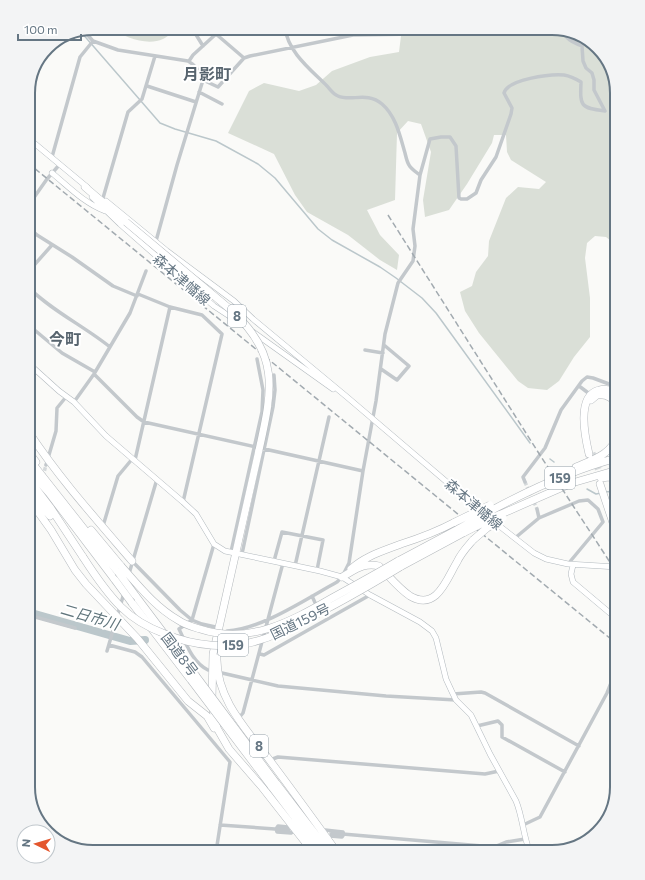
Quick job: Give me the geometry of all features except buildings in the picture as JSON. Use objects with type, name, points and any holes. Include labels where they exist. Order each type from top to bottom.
[{"type":"highway","name":"8","points":[[86,187],[244,322],[257,340],[267,363],[270,390],[267,410],[217,653],[218,678],[224,694],[238,719],[327,834],[333,845]]},
{"type":"highway","points":[[591,453],[587,437],[586,422],[592,396],[600,389],[610,391]]},
{"type":"highway","points":[[592,396],[600,395],[610,398]]},
{"type":"highway","points":[[35,443],[46,462],[132,561]]},
{"type":"highway","name":"159","points":[[531,490],[542,482],[600,456],[610,448]]},
{"type":"highway","points":[[35,459],[60,493],[59,497]]},
{"type":"highway","name":"国道159号","points":[[35,487],[50,507],[99,582],[122,608],[148,627],[172,637],[212,646],[259,641],[275,635],[318,614],[460,527],[496,512],[504,504],[531,490],[580,470],[610,460]]},
{"type":"highway","points":[[35,467],[59,497]]},
{"type":"highway","name":"159","points":[[342,577],[360,561],[378,553],[438,531],[460,527],[572,483],[591,476],[610,472]]},
{"type":"highway","name":"159","points":[[591,476],[598,478],[610,477]]},
{"type":"highway","name":"国道8号","points":[[35,477],[132,603],[194,678]]},
{"type":"highway","points":[[610,505],[602,484],[610,511]]},
{"type":"highway","name":"国道159号","points":[[59,497],[69,509],[74,510],[119,569],[157,605],[179,621],[208,632],[224,635],[238,635],[272,628],[294,619],[399,564]]},
{"type":"highway","points":[[35,498],[83,557]]},
{"type":"highway","points":[[35,505],[52,530],[75,570],[86,584],[139,641],[188,701],[207,716],[221,740],[229,749]]},
{"type":"highway","name":"159","points":[[342,577],[364,565],[373,564],[379,566],[409,595],[416,599],[423,600],[435,596],[445,586],[456,562],[464,550],[487,528],[496,512]]},
{"type":"highway","name":"国道8号","points":[[119,569],[135,595],[194,678],[274,784],[317,845]]},
{"type":"highway","name":"8","points":[[222,629],[213,654],[212,699],[217,728],[229,749],[262,787],[306,845]]},
{"type":"highway","name":"国道8号","points":[[274,784],[324,845]]},
{"type":"main road","name":"森本津幡線","points":[[35,144],[86,187],[91,188],[156,241],[234,301],[253,319],[479,510],[534,553],[546,559],[570,564],[610,567]]},
{"type":"main road","points":[[52,173],[84,200],[94,207],[109,214]]},
{"type":"main road","name":"森本津幡線","points":[[86,187],[87,192],[109,214],[214,306],[349,400]]},
{"type":"main road","points":[[35,369],[66,397],[74,402],[106,436],[184,502],[196,514],[214,544],[225,551],[317,570],[342,577],[370,595],[420,622],[432,631],[436,638],[446,679],[453,694],[456,700],[471,715],[490,754],[516,801],[520,810],[527,845]]},
{"type":"main road","points":[[570,564],[573,582],[610,613]]},
{"type":"street","points":[[87,35],[92,43],[118,50],[189,61],[196,67],[202,76],[203,80],[156,241]]},
{"type":"street","points":[[196,35],[203,46]]},
{"type":"street","points":[[189,61],[193,55],[215,35]]},
{"type":"street","points":[[217,35],[244,58]]},
{"type":"street","points":[[287,35],[289,44],[310,70],[338,96],[361,96],[373,99],[388,110],[399,133],[409,165],[420,175]]},
{"type":"street","points":[[203,80],[218,87],[244,58],[353,35]]},
{"type":"street","points":[[132,561],[180,610],[192,620],[222,629],[236,630],[267,620],[337,582],[342,577],[349,563],[381,369],[385,334],[400,281],[413,261],[415,246],[413,229],[420,175],[430,140],[441,137],[450,137],[456,146],[459,198],[467,199],[476,193],[481,180],[496,157],[511,114],[512,108],[504,94],[505,89],[518,82],[551,74],[565,75],[581,82],[580,98],[582,104],[587,108],[605,111],[594,90],[592,73],[586,68],[583,61],[582,46],[570,41],[564,36]]},
{"type":"street","points":[[52,158],[80,57],[92,43]]},
{"type":"street","points":[[103,198],[128,112],[141,101],[147,86],[155,56]]},
{"type":"street","points":[[147,86],[196,102]]},
{"type":"street","points":[[199,92],[222,104]]},
{"type":"street","points":[[35,196],[60,164]]},
{"type":"street","points":[[35,232],[113,286],[170,307],[202,315],[222,334],[184,502]]},
{"type":"street","points":[[35,264],[52,245]]},
{"type":"street","points":[[74,402],[94,373],[130,313],[146,271]]},
{"type":"street","points":[[195,290],[200,274]]},
{"type":"street","points":[[35,294],[44,302],[110,347]]},
{"type":"street","points":[[102,527],[118,476],[134,459],[144,422],[170,307]]},
{"type":"street","points":[[250,330],[253,319]]},
{"type":"street","points":[[35,331],[62,353],[94,373],[137,417],[144,422],[363,471]]},
{"type":"street","points":[[381,369],[397,380],[409,366],[384,345]]},
{"type":"street","points":[[365,350],[383,353]]},
{"type":"street","points":[[237,553],[257,481],[263,397],[262,382],[257,359]]},
{"type":"street","points":[[237,553],[248,479],[275,398],[274,375]]},
{"type":"street","points":[[525,482],[523,477],[545,448],[561,410],[582,381],[587,377],[610,385]]},
{"type":"street","points":[[262,382],[275,382]]},
{"type":"street","points":[[579,386],[592,396]]},
{"type":"street","points":[[46,462],[56,431],[57,408],[66,397]]},
{"type":"street","points":[[295,566],[328,417]]},
{"type":"street","points":[[107,651],[157,479]]},
{"type":"street","points":[[515,538],[539,518],[578,501],[588,500],[598,509],[603,522],[570,564]]},
{"type":"street","points":[[537,509],[539,518]]},
{"type":"street","points":[[274,561],[282,532],[323,540],[317,570]]},
{"type":"street","points":[[208,670],[201,666],[186,647],[178,629],[192,620],[214,544]]},
{"type":"street","points":[[238,719],[243,713],[260,654],[267,620],[283,563]]},
{"type":"street","points":[[260,654],[264,655],[325,622],[370,595]]},
{"type":"street","points":[[312,596],[325,622]]},
{"type":"street","points":[[35,617],[75,628]]},
{"type":"street","points":[[109,645],[135,652],[142,657],[230,762],[217,845]]},
{"type":"street","points":[[222,673],[278,686],[456,700]]},
{"type":"street","points":[[523,825],[540,817],[610,686]]},
{"type":"street","points":[[453,694],[485,693],[579,746]]},
{"type":"street","points":[[476,726],[498,721],[502,725],[502,737],[565,772]]},
{"type":"street","points":[[270,760],[278,757],[485,774],[499,771]]},
{"type":"street","points":[[220,825],[276,829],[277,832],[291,833],[292,828],[278,826],[276,829]]},
{"type":"street","points":[[344,834],[342,837],[330,836],[325,830],[343,832],[344,834],[471,845]]},
{"type":"street","points":[[499,845],[506,842],[525,839]]},
{"type":"shaded area","points":[[123,35],[169,35],[157,41],[150,42],[129,38]]},
{"type":"shaded area","points":[[401,35],[556,35],[571,38],[588,47],[598,57],[606,70],[610,85],[610,240],[606,237],[595,236],[587,243],[585,258],[590,298],[590,337],[574,357],[559,381],[547,390],[528,388],[518,381],[479,333],[465,311],[460,292],[472,286],[476,272],[488,256],[489,241],[506,198],[518,187],[539,189],[546,182],[511,160],[507,152],[506,135],[494,135],[492,143],[449,210],[425,217],[423,200],[431,152],[421,124],[408,121],[397,133],[395,200],[367,210],[380,235],[399,255],[397,270],[380,260],[348,235],[307,212],[295,195],[274,154],[228,133],[249,91],[264,83],[299,91],[316,85],[332,71],[370,57],[399,52]]},
{"type":"waterway","points":[[84,36],[160,123],[216,141],[258,164],[275,178],[318,229],[332,240],[380,267],[422,298],[436,313],[530,443]]},
{"type":"waterway","points":[[550,459],[554,462]]},
{"type":"waterway","points":[[587,489],[596,494],[601,493]]},
{"type":"waterway","points":[[605,492],[610,492]]},
{"type":"waterway","name":"二日市川","points":[[35,614],[130,641],[145,640]]},
{"type":"tunnel","points":[[592,453],[602,479]]},
{"type":"tunnel","points":[[43,476],[46,465]]},
{"type":"tunnel","points":[[525,482],[537,509]]},
{"type":"railway","points":[[35,169],[610,638]]},
{"type":"railway","points":[[388,215],[538,452],[610,562]]},
{"type":"district","name":"月影町","points":[[207,73]]},
{"type":"district","name":"今町","points":[[65,338]]}]
